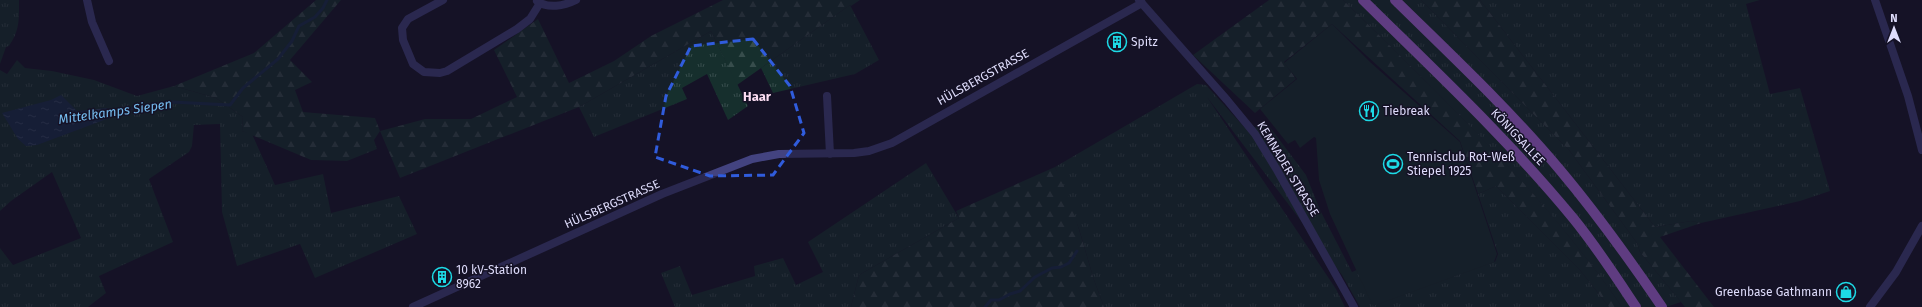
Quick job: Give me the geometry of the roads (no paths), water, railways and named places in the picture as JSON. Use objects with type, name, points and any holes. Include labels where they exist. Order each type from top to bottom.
[{"type":"main road","name":"KÖNIGSALLEE","points":[[1363,0],[1483,118],[1525,163],[1573,219],[1636,307]]},
{"type":"main road","name":"KÖNIGSALLEE","points":[[1395,0],[1496,100],[1560,170],[1627,255],[1662,307]]},
{"type":"street","points":[[87,0],[92,22],[109,61]]},
{"type":"street","points":[[443,0],[408,19],[402,28],[403,40],[413,64],[421,71],[429,74],[447,71],[517,29],[530,19],[538,2],[551,6],[559,6],[576,0]]},
{"type":"street","points":[[1875,0],[1908,96],[1922,150]]},
{"type":"street","name":"HÜLSBERGSTRASSE","points":[[413,307],[662,194],[752,159],[779,154],[830,154],[869,151],[892,143],[1141,1]]},
{"type":"street","name":"KEMNADER STRASSE","points":[[1141,1],[1255,134],[1277,170],[1354,307]]},
{"type":"street","points":[[827,96],[830,154]]},
{"type":"street","points":[[1870,307],[1896,272],[1922,226]]},
{"type":"water","points":[[61,95],[77,111],[107,108],[112,117],[37,145],[26,146],[18,139],[2,113],[51,100]]},
{"type":"waterway","name":"Mittelkamps Siepen","points":[[106,113],[172,102],[230,105],[243,88],[278,59],[292,41],[299,26],[315,17],[323,8],[327,0]]},
{"type":"waterway","points":[[985,307],[991,300],[999,300],[1020,291],[1035,277],[1052,268],[1061,267],[1069,263],[1077,251]]},
{"type":"place","name":"Spitz","points":[[1117,42]]},
{"type":"place","name":"Tiebreak","points":[[1369,111]]},
{"type":"place","name":"Tennisclub Rot-Weß Stiepel 1925","points":[[1393,164]]},
{"type":"place","name":"10 kV-Station 8962","points":[[442,277]]},
{"type":"place","name":"Greenbase Gathmann","points":[[1846,292]]},
{"type":"district","name":"Haar","points":[[757,96]]}]
